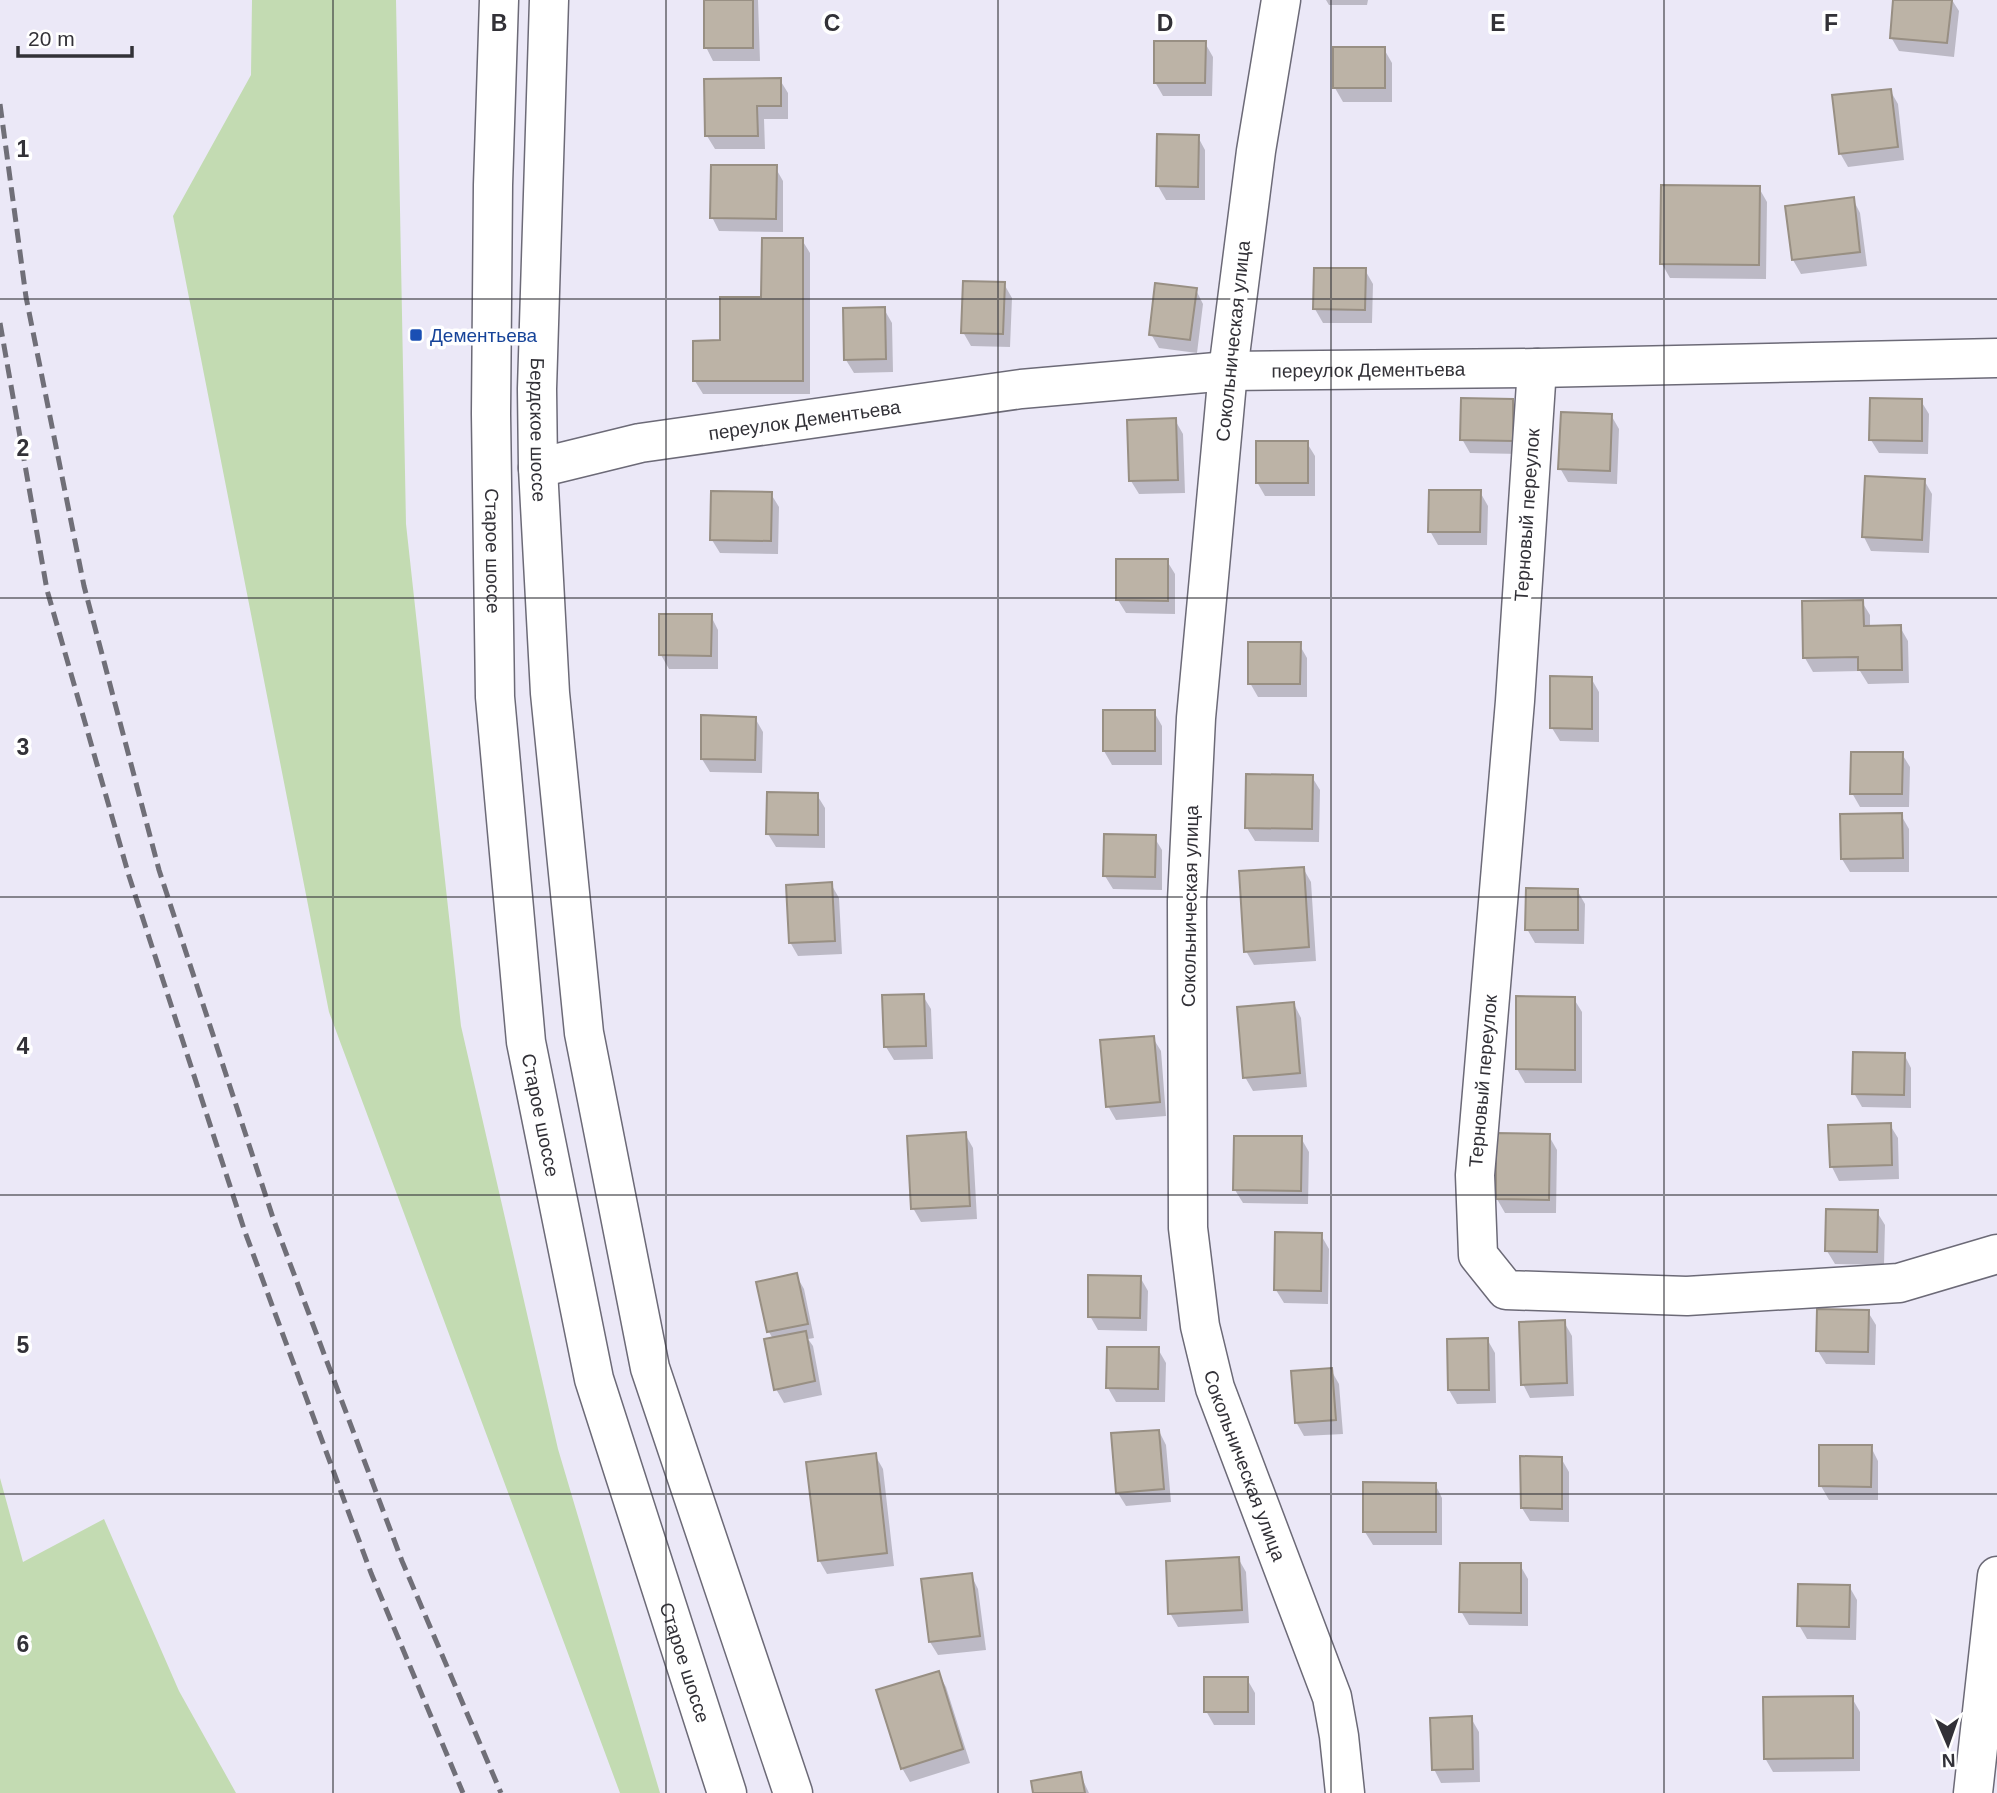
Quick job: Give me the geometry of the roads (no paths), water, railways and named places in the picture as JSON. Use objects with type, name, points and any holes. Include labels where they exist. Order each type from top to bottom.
[{"type":"main road","name":"Старое шоссе","points":[[499,0],[493,186],[491,414],[495,697],[526,1042],[594,1379],[727,1793]]},
{"type":"main road","name":"Бердское шоссе","points":[[549,0],[537,388],[538,468],[550,693],[584,1033],[650,1368],[793,1793]]},
{"type":"main road","name":"Сокольническая улица","points":[[1281,0],[1256,150],[1228,371],[1195,731],[1187,901],[1188,1228],[1200,1326],[1214,1388],[1332,1697],[1345,1793]]},
{"type":"main road","name":"переулок Дементьева","points":[[538,468],[640,443],[1021,389],[1228,371],[1537,368],[1997,358]]},
{"type":"main road","name":"Терновый переулок","points":[[1537,368],[1515,701],[1475,1175],[1478,1255],[1506,1290],[1687,1296],[1899,1283],[1997,1254]]},
{"type":"main road","points":[[1973,1793],[1997,1576]]},
{"type":"railway","points":[[0,104],[26,297],[84,586],[159,870],[274,1221],[402,1561],[501,1793]]},
{"type":"railway","points":[[0,323],[47,590],[129,876],[245,1232],[371,1573],[463,1793]]},
{"type":"place","name":"Дементьева","points":[[416,335]]}]
